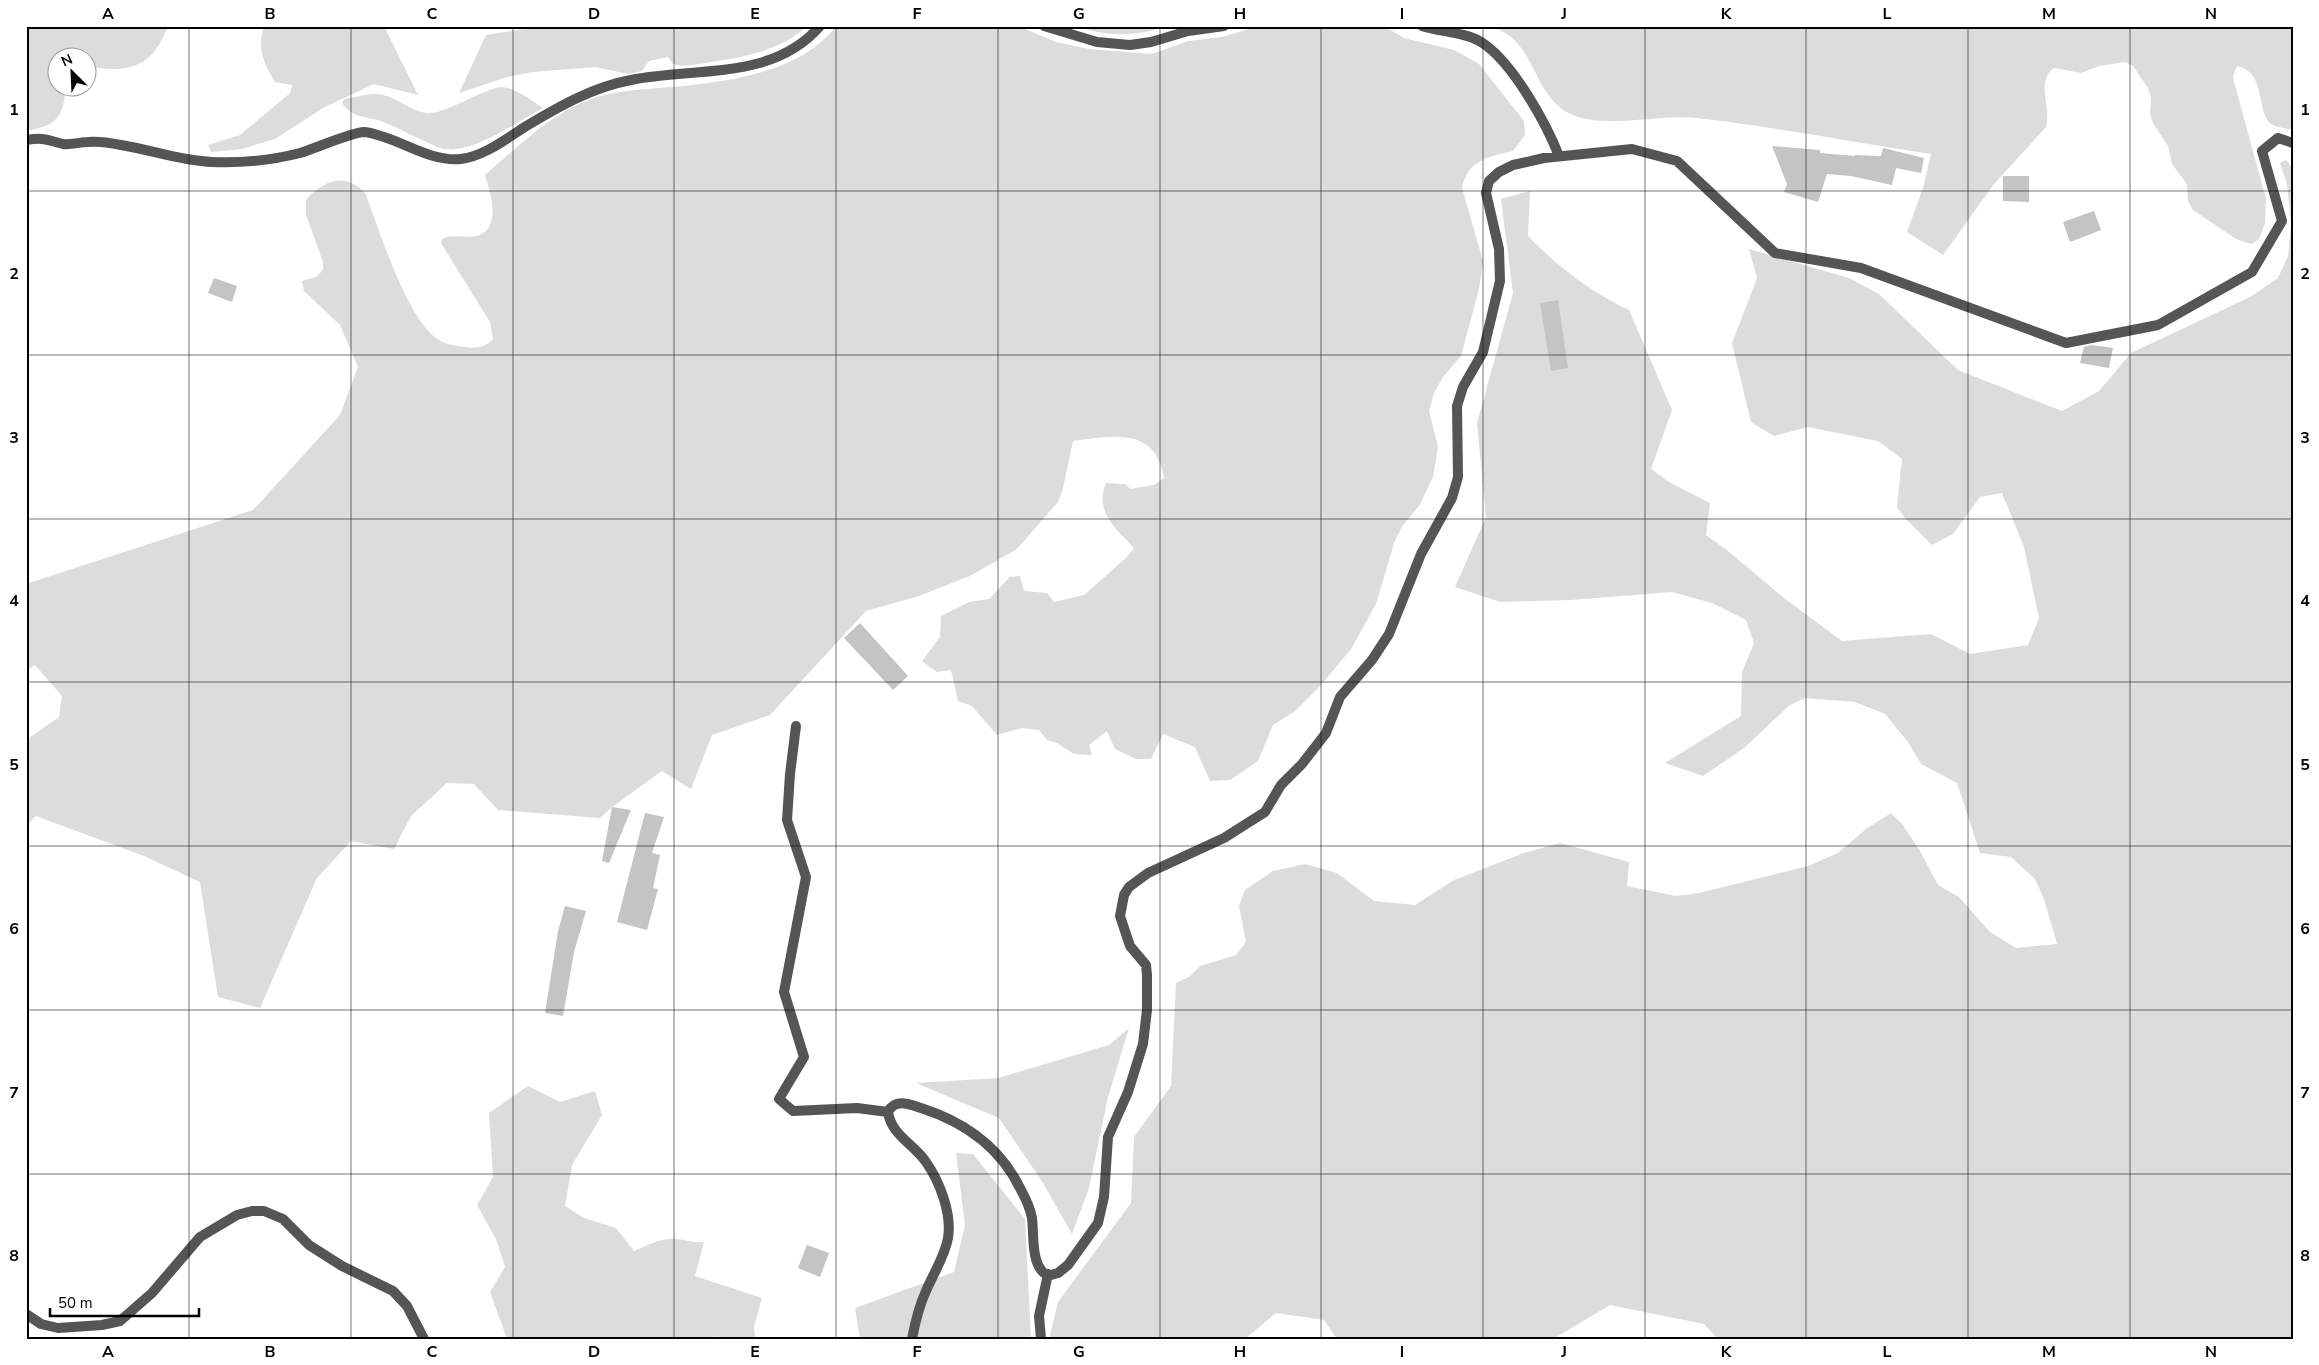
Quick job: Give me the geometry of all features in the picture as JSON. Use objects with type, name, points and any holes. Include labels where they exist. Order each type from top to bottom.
[{"type":"street","points":[[26,140],[44,138],[65,144],[89,141],[122,145],[180,158],[213,162],[268,159],[297,153],[365,132],[398,142],[434,157],[459,159],[474,156],[491,148],[559,107],[601,87],[638,78],[727,70],[754,64],[791,51],[820,26]]},
{"type":"street","points":[[1044,26],[1097,42],[1130,45],[1144,44],[1188,31],[1224,26]]},
{"type":"street","points":[[1422,26],[1474,39],[1488,48],[1513,76],[1538,113],[1548,130],[1559,156]]},
{"type":"street","points":[[912,1339],[924,1294],[945,1248],[949,1228],[943,1199],[933,1174],[922,1156],[894,1129],[888,1119],[888,1112],[892,1106],[899,1103],[924,1109],[967,1128],[992,1147],[1011,1171],[1026,1200],[1032,1219],[1038,1264],[1041,1271],[1048,1274],[1058,1273],[1068,1265],[1098,1223],[1104,1198],[1108,1138],[1128,1092],[1143,1044],[1147,1010],[1146,965],[1130,946],[1120,916],[1124,895],[1129,887],[1148,873],[1224,838],[1265,812],[1281,785],[1302,764],[1326,733],[1340,697],[1372,660],[1389,634],[1421,554],[1444,516],[1456,488],[1458,464],[1455,427],[1457,406],[1464,387],[1483,352],[1500,281],[1499,249],[1489,206],[1487,186],[1493,176],[1506,168],[1529,161],[1632,149],[1677,161],[1776,253],[1861,268],[2066,343],[2158,325],[2252,272],[2282,221],[2262,151],[2278,138],[2293,143]]},
{"type":"street","points":[[796,726],[790,774],[788,820],[806,877],[784,992],[804,1057],[779,1099],[794,1111],[857,1108],[888,1112]]},
{"type":"street","points":[[26,1314],[40,1324],[58,1328],[102,1325],[120,1320],[152,1293],[200,1237],[237,1215],[252,1211],[264,1211],[283,1219],[309,1244],[342,1266],[393,1291],[410,1310],[424,1339]]},
{"type":"street","points":[[1041,1339],[1039,1316],[1048,1274]]},
{"type":"shaded area","points":[[26,26],[168,26],[158,46],[146,60],[119,69],[98,68],[98,48],[48,48],[48,98],[65,98],[63,106],[57,118],[46,126],[26,130]]},
{"type":"shaded area","points":[[264,26],[388,26],[386,30],[418,95],[374,84],[323,108],[275,139],[242,149],[211,152],[208,145],[240,135],[290,93],[292,85],[275,82],[264,62],[261,42]]},
{"type":"shaded area","points":[[544,26],[807,26],[774,47],[737,58],[683,66],[673,64],[668,57],[649,61],[642,71],[628,74],[595,67],[533,72],[507,77],[459,93],[486,35]]},
{"type":"shaded area","points":[[836,26],[1018,26],[1056,42],[1089,49],[1152,54],[1188,41],[1222,37],[1259,26],[1384,26],[1404,38],[1454,50],[1479,64],[1524,121],[1525,135],[1513,151],[1496,155],[1474,165],[1465,179],[1462,188],[1483,261],[1479,289],[1461,356],[1443,377],[1434,393],[1429,411],[1438,447],[1433,477],[1419,506],[1403,525],[1395,540],[1376,604],[1351,649],[1320,686],[1295,711],[1273,725],[1258,761],[1230,780],[1210,781],[1195,747],[1163,734],[1151,759],[1136,759],[1115,749],[1107,731],[1089,745],[1092,755],[1074,754],[1057,743],[1047,740],[1039,730],[1022,728],[997,735],[972,706],[958,701],[951,670],[937,672],[922,661],[940,637],[941,616],[969,602],[989,599],[1010,577],[1020,576],[1024,591],[1047,593],[1054,602],[1084,595],[1126,558],[1134,548],[1114,526],[1105,511],[1103,493],[1106,483],[1126,484],[1130,489],[1154,485],[1164,478],[1159,461],[1152,450],[1142,442],[1130,438],[1116,437],[1073,441],[1063,488],[1058,502],[1017,549],[970,576],[919,596],[866,611],[770,715],[712,735],[691,789],[662,771],[612,807],[600,818],[498,810],[474,784],[447,783],[411,816],[394,849],[351,841],[317,878],[260,1008],[218,997],[200,882],[144,856],[36,816],[26,826],[26,740],[59,717],[62,696],[35,665],[26,671],[26,584],[253,510],[340,415],[358,367],[340,325],[304,291],[302,281],[316,277],[323,270],[323,262],[306,215],[306,200],[320,187],[336,181],[344,181],[359,188],[366,195],[387,252],[406,295],[416,315],[427,330],[439,340],[455,346],[481,347],[493,339],[490,322],[441,243],[445,237],[481,235],[488,229],[491,222],[492,203],[485,175],[537,130],[581,103],[618,92],[703,84],[767,71],[805,54],[822,41]]},
{"type":"shaded area","points":[[1076,26],[1167,26],[1133,34],[1110,34]]},
{"type":"shaded area","points":[[1486,26],[2293,26],[2293,130],[2270,123],[2263,109],[2257,83],[2247,70],[2238,66],[2233,78],[2266,199],[2265,223],[2259,239],[2251,244],[2236,239],[2193,210],[2188,201],[2187,184],[2172,164],[2168,146],[2153,123],[2150,114],[2151,97],[2148,88],[2133,66],[2125,62],[2099,66],[2081,73],[2054,68],[2048,74],[2046,80],[2046,127],[1994,184],[1943,255],[1907,232],[1924,185],[1931,154],[1785,130],[1697,118],[1683,117],[1617,121],[1586,119],[1573,115],[1559,106],[1548,95],[1525,54],[1516,42],[1503,32]]},
{"type":"shaded area","points":[[500,87],[517,92],[543,108],[479,143],[452,149],[441,148],[381,121],[354,114],[342,102],[345,99],[379,94],[420,112],[433,113]]},
{"type":"shaded area","points":[[2286,160],[2293,169],[2293,1339],[1718,1339],[1704,1324],[1610,1305],[1553,1339],[1337,1339],[1324,1320],[1276,1313],[1245,1339],[1049,1339],[1058,1302],[1131,1203],[1134,1137],[1171,1086],[1176,983],[1189,977],[1200,966],[1236,955],[1246,942],[1239,906],[1245,890],[1273,871],[1305,864],[1337,873],[1374,901],[1415,905],[1454,880],[1524,853],[1560,843],[1629,862],[1627,886],[1676,896],[1699,893],[1808,866],[1838,853],[1866,829],[1891,813],[1902,824],[1920,851],[1938,885],[1959,897],[1990,932],[2016,948],[2057,944],[2044,899],[2035,879],[2011,857],[1980,853],[1957,783],[1921,764],[1908,742],[1885,714],[1855,702],[1805,698],[1790,705],[1744,748],[1703,776],[1665,763],[1741,716],[1742,672],[1754,643],[1746,620],[1712,603],[1672,592],[1571,600],[1500,602],[1455,587],[1486,517],[1477,423],[1513,293],[1501,199],[1530,191],[1528,236],[1576,278],[1601,295],[1629,310],[1672,410],[1651,469],[1669,482],[1710,503],[1706,535],[1784,598],[1842,641],[1931,634],[1970,654],[2028,645],[2039,618],[2024,547],[2002,493],[1980,497],[1953,534],[1932,545],[1904,517],[1897,507],[1902,459],[1878,441],[1808,427],[1774,436],[1751,422],[1732,343],[1757,278],[1749,249],[1849,278],[1879,294],[1958,370],[2062,411],[2099,391],[2131,353],[2250,297],[2278,278],[2288,256],[2291,224],[2287,184],[2280,163]]},
{"type":"shaded area","points":[[1129,1028],[1108,1097],[1089,1188],[1072,1234],[1043,1183],[999,1118],[916,1083],[998,1078],[1109,1045]]},
{"type":"shaded area","points":[[528,1086],[560,1102],[595,1091],[602,1115],[572,1165],[565,1206],[584,1218],[616,1228],[634,1251],[666,1239],[704,1242],[695,1276],[762,1298],[754,1326],[755,1339],[718,1339],[715,1336],[712,1339],[507,1339],[490,1292],[505,1267],[496,1239],[477,1205],[493,1177],[489,1113]]},
{"type":"shaded area","points":[[956,1153],[973,1154],[1025,1219],[1031,1339],[860,1339],[855,1308],[954,1272],[965,1225]]},
{"type":"building","points":[[1772,146],[1820,150],[1820,153],[1855,156],[1881,156],[1883,148],[1924,158],[1921,173],[1896,168],[1892,185],[1851,176],[1827,174],[1818,202],[1784,192],[1787,184]]},
{"type":"building","points":[[2003,176],[2029,176],[2029,202],[2003,201]]},
{"type":"building","points":[[2094,211],[2101,230],[2070,242],[2063,222]]},
{"type":"building","points":[[214,278],[237,286],[232,302],[208,293]]},
{"type":"building","points":[[1558,300],[1568,368],[1551,371],[1540,303]]},
{"type":"building","points":[[2092,345],[2113,348],[2109,368],[2080,363],[2084,347]]},
{"type":"building","points":[[860,623],[908,676],[893,690],[844,638]]},
{"type":"building","points":[[612,807],[631,810],[609,863],[602,861]]},
{"type":"building","points":[[645,813],[664,817],[652,853],[660,855],[653,888],[658,889],[647,930],[617,922]]},
{"type":"building","points":[[565,906],[586,911],[574,952],[563,1016],[545,1013],[558,931]]},
{"type":"building","points":[[807,1245],[829,1253],[820,1277],[798,1268]]}]
